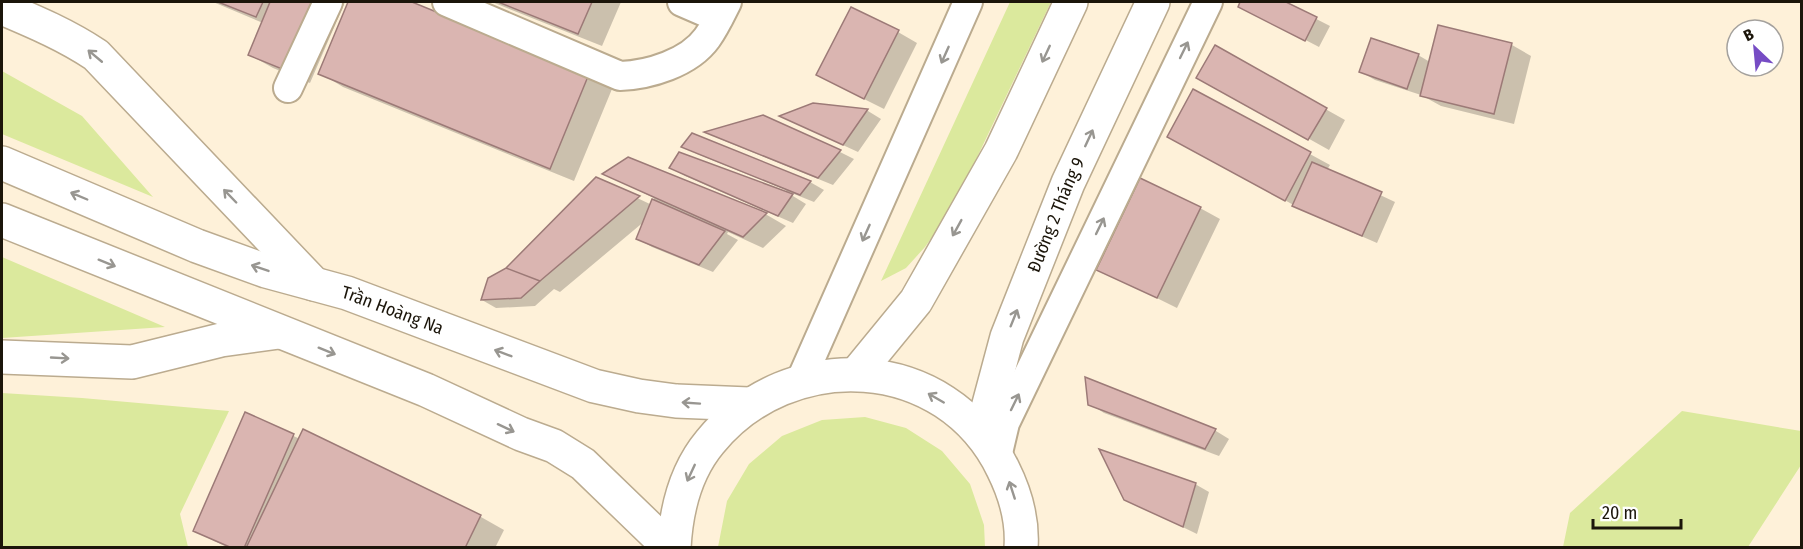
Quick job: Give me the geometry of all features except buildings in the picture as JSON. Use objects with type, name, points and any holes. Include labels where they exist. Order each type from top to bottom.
[{"type":"main road","points":[[857,373],[916,301],[1001,151],[1071,2]]},
{"type":"main road","name":"Đường 2 Tháng 9","points":[[989,446],[1011,326],[1068,183],[1153,2]]},
{"type":"main road","points":[[2,8],[74,40],[96,56],[314,284]]},
{"type":"main road","name":"Trần Hoàng Na","points":[[2,164],[197,246],[266,271],[347,293],[594,386],[676,401],[749,404]]},
{"type":"main road","points":[[2,220],[426,390],[521,435],[554,446],[583,464],[672,548]]},
{"type":"main road","points":[[2,357],[132,362],[220,340],[281,332]]},
{"type":"main road","points":[[672,548],[682,494],[693,467],[708,443],[727,422],[749,404],[774,390],[801,380],[857,373],[885,377],[913,385],[938,398],[961,415],[989,446],[1010,484],[1024,545]]},
{"type":"street","points":[[288,88],[328,2]]},
{"type":"street","points":[[447,2],[620,76],[636,75],[661,68],[692,54],[707,39],[723,10],[682,2]]},
{"type":"street","points":[[801,380],[968,2]]},
{"type":"street","points":[[989,446],[1005,423],[1208,2]]},
{"type":"green space","points":[[1010,2],[1051,2],[962,189],[942,223],[906,268],[881,281]]},
{"type":"green space","points":[[2,71],[82,116],[153,197],[2,134]]},
{"type":"green space","points":[[2,257],[165,327],[2,338]]},
{"type":"green space","points":[[2,393],[229,411],[180,514],[188,547],[2,547]]},
{"type":"green space","points":[[1682,411],[1801,431],[1801,465],[1748,547],[1563,547],[1570,513]]},
{"type":"green space","points":[[865,417],[906,428],[942,451],[970,484],[984,525],[985,547],[718,547],[727,501],[749,464],[782,436],[822,420]]}]
